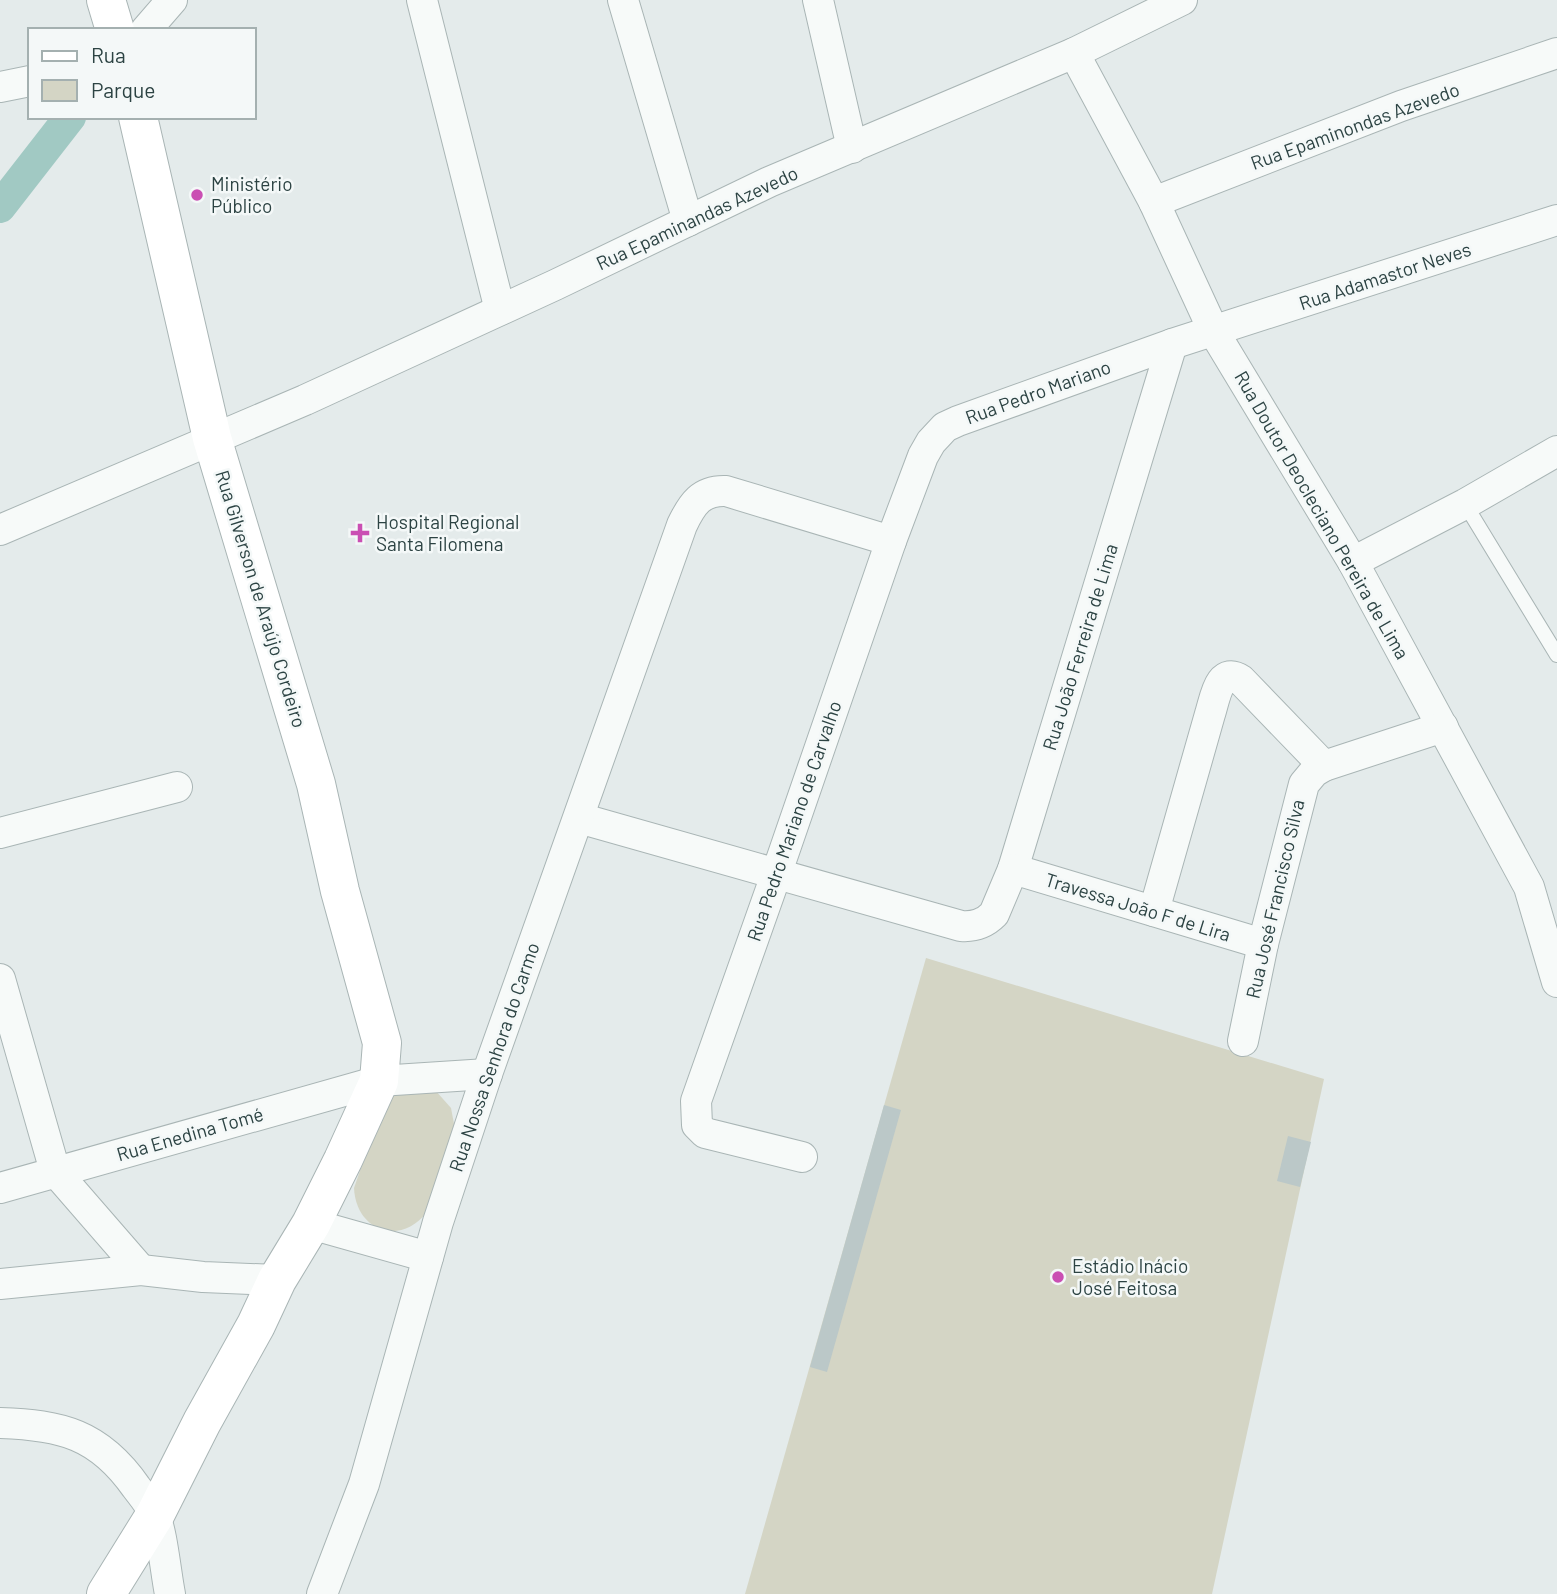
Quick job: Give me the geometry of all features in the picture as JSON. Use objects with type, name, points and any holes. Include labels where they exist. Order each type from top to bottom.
[{"type":"main road","points":[[106,0],[114,28]]},
{"type":"main road","name":"Rua Gilverson de Araújo Cordeiro","points":[[138,119],[212,438],[316,784],[340,891],[382,1043],[379,1081]]},
{"type":"main road","points":[[106,1594],[155,1515],[277,1280],[311,1224],[379,1081]]},
{"type":"street","points":[[148,28],[172,0]]},
{"type":"street","points":[[422,0],[500,310]]},
{"type":"street","points":[[623,0],[688,221]]},
{"type":"street","points":[[818,0],[852,148]]},
{"type":"street","name":"Rua Epaminandas Azevedo","points":[[0,530],[305,400],[769,182],[1074,53],[1182,0]]},
{"type":"street","name":"Rua Doutor Deocleciano Pereira de Lima","points":[[1074,53],[1154,202],[1214,332],[1353,562],[1529,887],[1557,982]]},
{"type":"street","name":"Rua Epaminondas Azevedo","points":[[1154,202],[1401,106],[1557,53]]},
{"type":"street","points":[[0,87],[28,81]]},
{"type":"street","name":"Rua Adamastor Neves","points":[[1214,332],[1557,220]]},
{"type":"street","name":"Rua Pedro Mariano","points":[[891,541],[923,456],[945,427],[1172,344],[1214,332]]},
{"type":"street","name":"Rua João Ferreira de Lima","points":[[776,875],[961,926],[980,924],[994,914],[1013,869],[1172,344]]},
{"type":"street","points":[[1353,562],[1465,504],[1557,452]]},
{"type":"street","name":"Rua Nossa Senhora do Carmo","points":[[322,1594],[364,1483],[428,1257],[487,1074],[682,525],[691,507],[698,499],[715,491],[726,491],[891,541]]},
{"type":"street","name":"Rua Pedro Mariano de Carvalho","points":[[802,1157],[705,1133],[697,1125],[695,1101],[891,541]]},
{"type":"street","points":[[1154,911],[1213,704],[1219,685],[1225,677],[1232,675],[1241,680],[1324,766]]},
{"type":"street","name":"Rua José Francisco Silva","points":[[1242,1041],[1300,793],[1308,777],[1324,766],[1443,727]]},
{"type":"street","points":[[0,832],[177,787]]},
{"type":"street","points":[[579,818],[776,875]]},
{"type":"street","name":"Travessa João F de Lira","points":[[1013,869],[1263,944]]},
{"type":"street","points":[[0,979],[55,1171],[141,1270]]},
{"type":"street","name":"Rua Enedina Tomé","points":[[0,1188],[379,1081],[487,1074]]},
{"type":"street","points":[[311,1224],[428,1257]]},
{"type":"street","points":[[0,1284],[141,1270],[203,1277],[277,1280]]},
{"type":"street","points":[[0,1423],[34,1424],[80,1436],[102,1449],[128,1476],[155,1515],[170,1594]]},
{"type":"lane","points":[[1465,504],[1557,655]]},
{"type":"green space","name":"Estádio Inácio José Feitosa","points":[[926,958],[1324,1079],[1212,1594],[745,1594]]},
{"type":"green space","points":[[435,1090],[451,1108],[455,1129],[427,1212],[416,1223],[404,1229],[381,1229],[362,1215],[354,1188],[377,1122],[395,1092]]},
{"type":"building","points":[[884,1105],[901,1110],[827,1372],[810,1367]]},
{"type":"building","points":[[1288,1136],[1311,1142],[1300,1187],[1277,1181]]},
{"type":"waterway","points":[[0,207],[68,119]]},
{"type":"place","name":"Ministério Público","points":[[197,195]]},
{"type":"place","name":"Hospital Regional Santa Filomena","points":[[360,533]]},
{"type":"place","name":"Estádio Inácio José Feitosa","points":[[1058,1277]]}]
